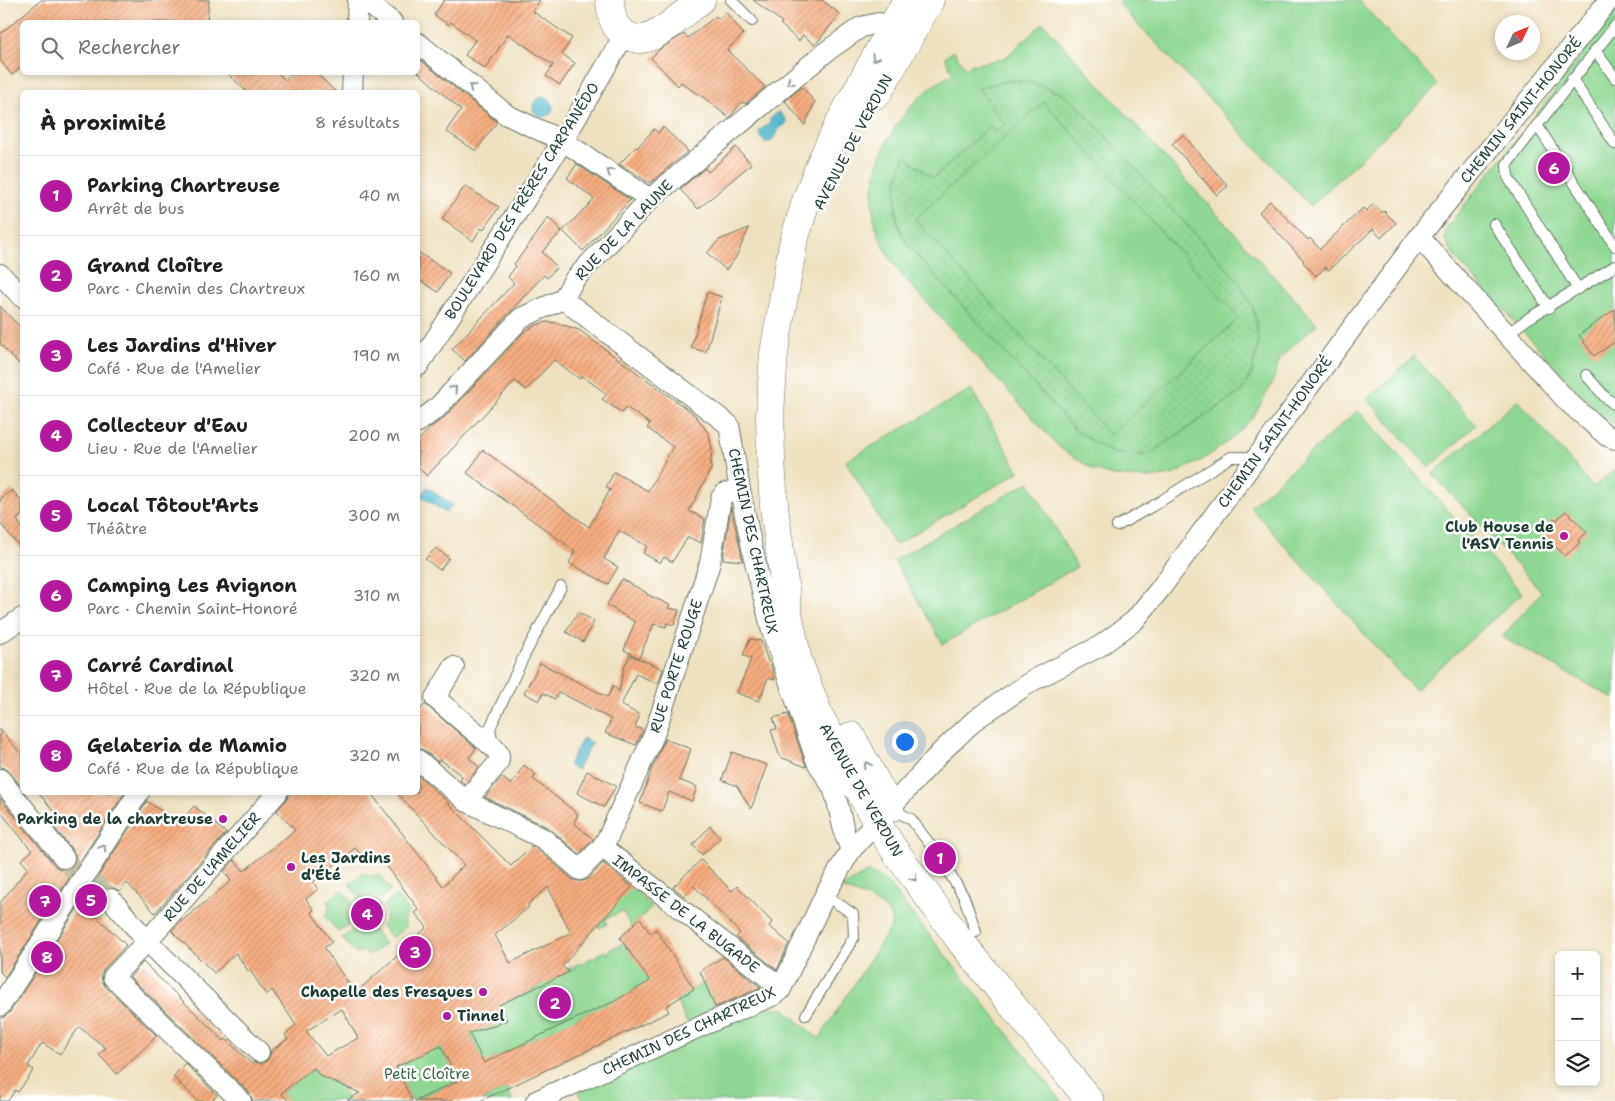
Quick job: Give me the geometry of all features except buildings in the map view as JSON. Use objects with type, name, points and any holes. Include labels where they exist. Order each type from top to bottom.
[{"type":"main road","points":[[610,0],[618,31],[638,39],[652,36],[702,0]]},
{"type":"main road","name":"AVENUE DE VERDUN","points":[[907,0],[841,120],[821,162],[807,198],[793,244],[774,353],[770,414],[774,506],[788,613],[798,662],[819,715],[883,816],[895,851],[962,943],[1084,1093]]},
{"type":"main road","points":[[883,84],[924,0]]},
{"type":"main road","name":"AVENUE DE VERDUN","points":[[785,290],[819,203],[836,167],[930,0]]},
{"type":"main road","name":"AVENUE DE VERDUN","points":[[883,816],[910,841],[976,932],[1084,1093]]},
{"type":"street","points":[[357,20],[358,0]]},
{"type":"street","points":[[364,0],[389,20]]},
{"type":"street","name":"CHEMIN SAINT-HONORÉ","points":[[883,816],[942,751],[976,718],[1032,680],[1100,646],[1134,621],[1419,237],[1609,0]]},
{"type":"street","name":"RUE DE LA LAUNE","points":[[563,299],[574,280],[650,199],[785,86],[844,38],[861,27],[879,23],[893,26]]},
{"type":"street","name":"BOULEVARD DES FRÈRES CARPANÉDO","points":[[420,363],[563,141],[624,35]]},
{"type":"street","points":[[420,45],[507,115],[563,141],[650,199]]},
{"type":"street","points":[[352,90],[353,75]]},
{"type":"street","points":[[1419,237],[1568,402],[1607,436],[1615,440]]},
{"type":"street","points":[[0,274],[20,295]]},
{"type":"street","points":[[420,421],[436,409],[521,318],[563,299]]},
{"type":"street","name":"CHEMIN DES CHARTREUX","points":[[563,299],[729,425],[755,562],[772,631],[816,762],[833,788],[845,835],[851,850]]},
{"type":"street","name":"RUE PORTE ROUGE","points":[[602,847],[610,835],[654,735],[710,563],[721,498],[725,493],[740,490]]},
{"type":"street","points":[[0,634],[20,619]]},
{"type":"street","points":[[454,667],[435,698],[493,746],[500,757],[498,763],[466,801]]},
{"type":"street","points":[[420,762],[466,801],[544,839],[580,870],[602,847]]},
{"type":"street","points":[[0,779],[78,872]]},
{"type":"street","points":[[0,1006],[6,983],[78,872],[136,795]]},
{"type":"street","name":"RUE DE L'AMELIER","points":[[241,1101],[113,978],[275,795]]},
{"type":"street","name":"CHEMIN DES CHARTREUX","points":[[536,1101],[780,991],[825,895],[851,850],[883,816]]},
{"type":"street","name":"IMPASSE DE LA BUGADE","points":[[602,847],[771,980]]},
{"type":"street","points":[[111,899],[147,941],[258,1052]]},
{"type":"lane","points":[[731,0],[752,21]]},
{"type":"lane","points":[[1578,289],[1508,177],[1507,164],[1615,26]]},
{"type":"lane","points":[[1595,50],[1615,78]]},
{"type":"lane","points":[[1572,79],[1615,144]]},
{"type":"lane","points":[[1537,125],[1615,246]]},
{"type":"lane","points":[[1494,224],[1549,308]]},
{"type":"lane","points":[[1507,334],[1529,318],[1549,308],[1615,266]]},
{"type":"lane","points":[[1586,375],[1605,398],[1615,404]]},
{"type":"lane","points":[[1117,526],[1231,457],[1257,457]]},
{"type":"lane","points":[[493,746],[490,728],[524,656],[561,587]]},
{"type":"lane","points":[[806,1015],[854,937],[853,914],[825,895]]},
{"type":"green space","points":[[1121,0],[1358,0],[1438,85],[1311,206],[1118,3]]},
{"type":"green space","points":[[1615,10],[1615,425],[1598,412],[1578,391],[1455,257],[1445,240],[1447,227],[1540,110]]},
{"type":"green space","points":[[1043,23],[1317,324],[1280,358],[1272,384],[1253,417],[1235,436],[1204,459],[1172,475],[1149,478],[1113,476],[1094,470],[1059,447],[900,273],[880,239],[873,204],[874,181],[880,159],[889,138],[902,118],[917,100],[934,85],[953,74],[945,57],[954,51],[965,68],[1005,58]],"holes":[[[1014,80],[1040,85],[1063,94],[1084,112],[1240,283],[1253,307],[1257,326],[1258,346],[1251,375],[1241,392],[1148,455],[1117,454],[1105,449],[1076,431],[911,249],[897,221],[896,188],[905,156],[933,178],[990,126],[995,132],[1005,125],[978,88]]]},
{"type":"green space","points":[[1014,80],[1040,85],[1063,94],[1085,112],[1240,283],[1253,307],[1257,326],[1258,346],[1251,375],[1241,392],[1148,455],[1117,454],[1105,449],[1076,431],[921,260],[905,240],[897,220],[895,193],[897,176],[905,156],[933,178],[990,126],[1005,125],[978,88]]},
{"type":"green space","points":[[1044,102],[1239,318],[1110,435],[915,219]]},
{"type":"green space","points":[[1414,356],[1476,425],[1429,468],[1367,399]]},
{"type":"green space","points":[[971,389],[1019,472],[895,545],[846,461]]},
{"type":"green space","points":[[1518,400],[1593,487],[1615,470],[1615,699],[1502,637],[1542,592],[1433,474]]},
{"type":"green space","points":[[1358,410],[1522,593],[1415,690],[1250,507]]},
{"type":"green space","points":[[1029,482],[1077,567],[943,644],[894,560]]},
{"type":"green space","points":[[868,872],[885,880],[1062,1101],[584,1101],[578,1093],[753,1005],[784,1009],[819,1039],[891,927],[889,913],[884,908],[870,899],[841,888]]},
{"type":"green space","points":[[364,873],[370,877],[378,874],[391,890],[380,900],[370,894],[360,898],[349,884]]},
{"type":"green space","points":[[632,887],[652,907],[631,927],[623,911],[605,919],[607,924],[599,928],[589,906],[623,896]]},
{"type":"green space","points":[[342,890],[353,903],[349,906],[347,913],[350,923],[338,932],[325,916],[330,908],[327,901]]},
{"type":"green space","points":[[396,896],[409,912],[404,919],[406,927],[392,938],[381,925],[385,922],[387,915],[384,905]]},
{"type":"green space","points":[[354,929],[364,934],[374,930],[385,944],[370,955],[364,951],[356,954],[342,938]]},
{"type":"green space","points":[[627,941],[644,973],[655,983],[614,1004],[611,1002],[612,1006],[603,1010],[601,1007],[601,1011],[590,1012],[498,1056],[485,1066],[465,1023],[495,1025],[507,1020],[498,1002],[526,993],[553,979],[552,976],[564,974],[563,971],[572,967],[574,970],[576,969],[574,966],[583,962],[585,965],[586,961],[594,957],[598,959],[597,955],[605,951],[607,954],[609,953],[608,950],[617,946],[618,949],[620,948],[619,945]]},
{"type":"green space","points":[[705,982],[717,1011],[688,1025],[676,1000]]},
{"type":"green space","name":"Petit Cloître","points":[[441,1046],[458,1081],[412,1101],[396,1067]]},
{"type":"green space","points":[[314,1068],[321,1077],[328,1072],[334,1082],[339,1084],[347,1100],[289,1101],[281,1093]]},
{"type":"green space","points":[[501,1076],[513,1101],[481,1101],[497,1093]]},
{"type":"water","points":[[543,97],[550,100],[553,107],[550,114],[543,117],[536,114],[533,107],[536,100]]},
{"type":"water","points":[[779,111],[787,122],[779,129],[771,142],[765,142],[761,138],[759,131],[770,123],[770,119]]},
{"type":"water","points":[[427,487],[452,505],[446,513],[421,496]]},
{"type":"water","points":[[583,738],[592,743],[577,770],[568,765]]},
{"type":"tunnel","points":[[64,858],[75,871]]},
{"type":"tunnel","points":[[93,882],[111,899]]},
{"type":"place","name":"Camping Les Avignon","points":[[1554,168]]},
{"type":"place","name":"Club House de l'ASV Tennis","points":[[1564,536]]},
{"type":"place","name":"Parking de la chartreuse","points":[[223,819]]},
{"type":"place","name":"Parking Chartreuse","points":[[940,858]]},
{"type":"place","name":"Les Jardins d'Été","points":[[291,867]]},
{"type":"place","name":"Local Tôtout'Arts","points":[[91,900]]},
{"type":"place","name":"Carré Cardinal","points":[[45,901]]},
{"type":"place","name":"Collecteur d'Eau","points":[[367,914]]},
{"type":"place","name":"Les Jardins d'Hiver","points":[[415,952]]},
{"type":"place","name":"Gelateria de Mamio","points":[[47,957]]},
{"type":"place","name":"Chapelle des Fresques","points":[[483,992]]},
{"type":"place","name":"Grand Cloître","points":[[555,1003]]},
{"type":"place","name":"Tinnel","points":[[447,1016]]}]
